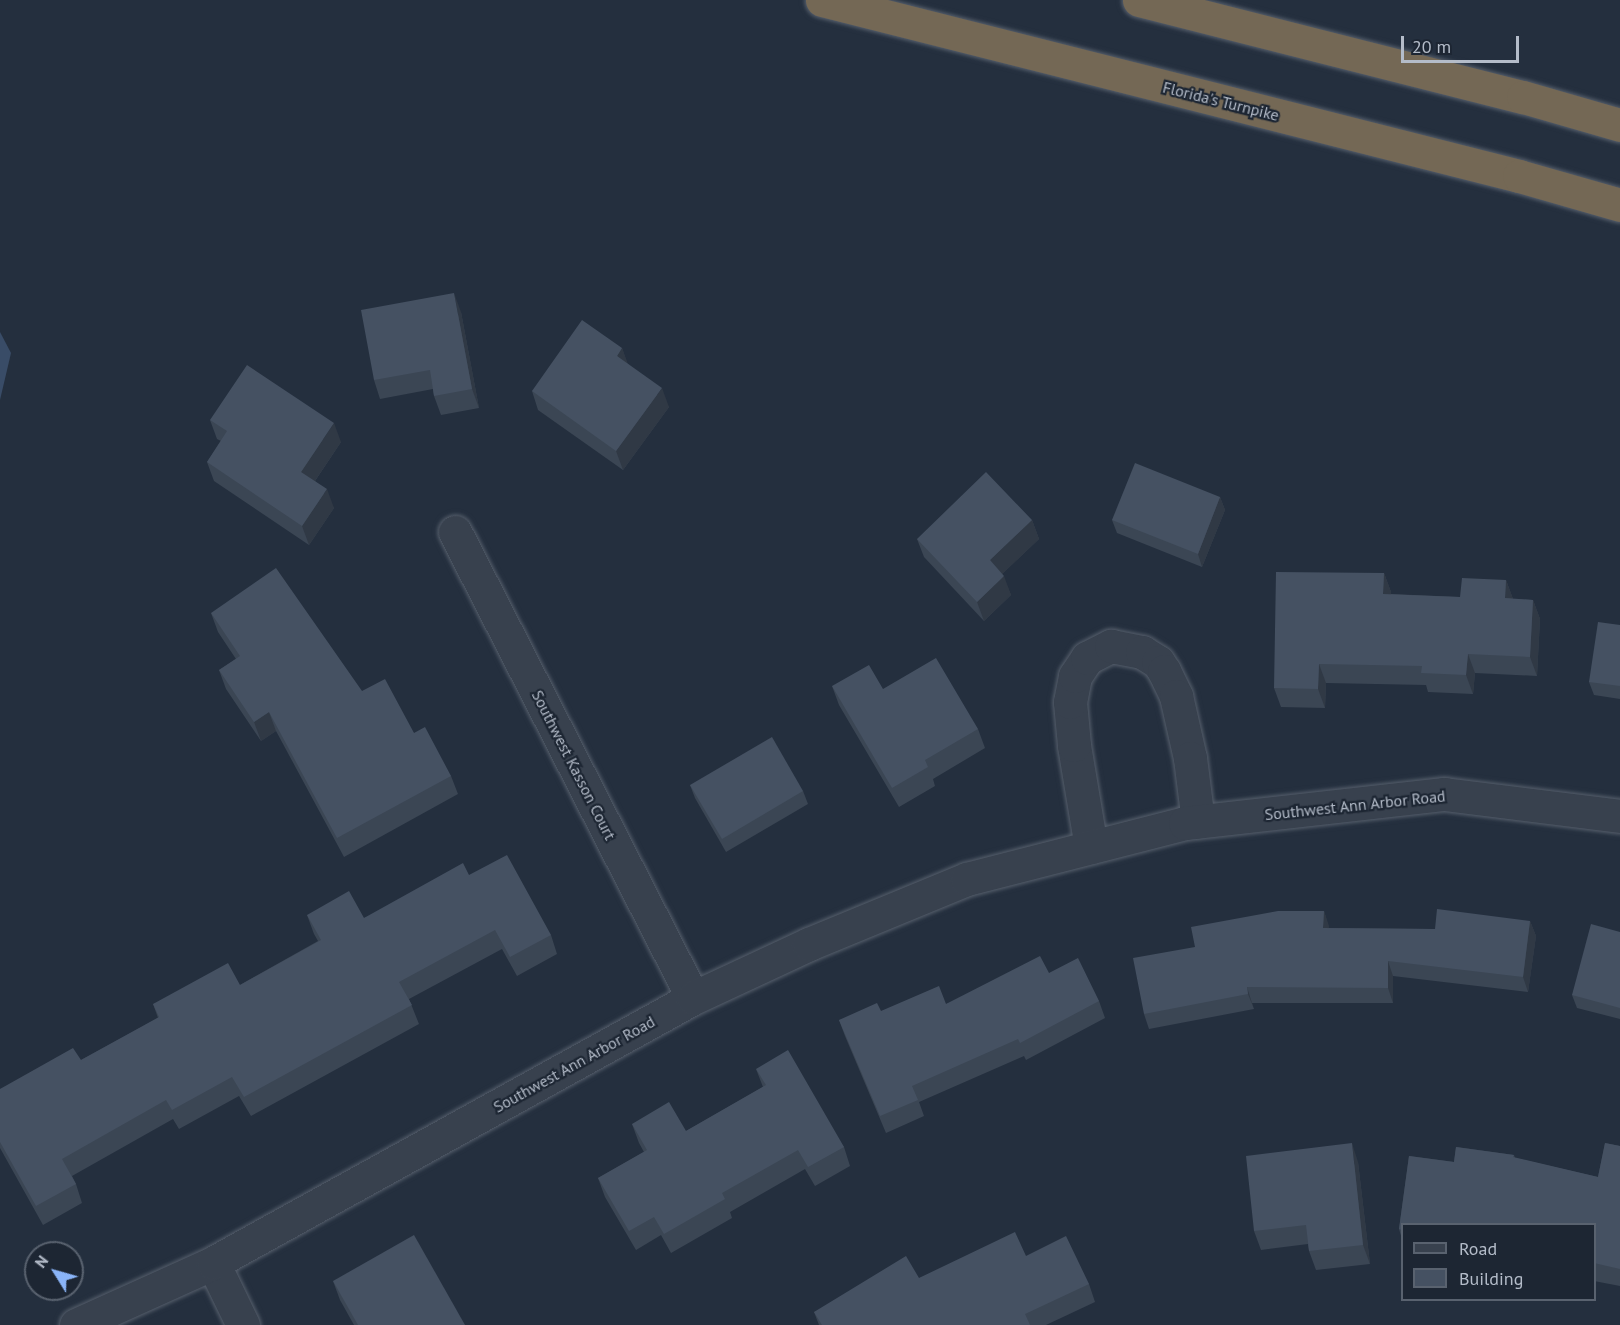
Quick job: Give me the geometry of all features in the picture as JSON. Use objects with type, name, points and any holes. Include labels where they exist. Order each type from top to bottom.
[{"type":"highway","name":"Florida's Turnpike","points":[[822,0],[1519,176],[1620,205]]},
{"type":"highway","points":[[1139,0],[1522,97],[1620,125]]},
{"type":"street","name":"Southwest Kasson Court","points":[[455,532],[693,998]]},
{"type":"street","points":[[1091,847],[1074,745],[1070,702],[1075,675],[1087,658],[1111,646],[1142,652],[1158,662],[1164,671],[1176,696],[1188,748],[1198,821]]},
{"type":"street","name":"Southwest Ann Arbor Road","points":[[76,1325],[213,1263],[693,998],[809,944],[967,879],[1198,821],[1444,795],[1620,816]]},
{"type":"street","points":[[213,1263],[243,1325]]},
{"type":"water","points":[[0,332],[11,353],[0,400]]},
{"type":"building","points":[[454,293],[472,389],[434,396],[430,370],[374,380],[361,310]]},
{"type":"building","points":[[582,320],[622,348],[617,356],[662,388],[616,451],[532,391]]},
{"type":"building","points":[[247,365],[334,423],[301,472],[327,489],[302,526],[207,462],[227,431],[210,420]]},
{"type":"building","points":[[1135,463],[1220,497],[1198,554],[1112,520]]},
{"type":"building","points":[[986,472],[1032,520],[990,560],[1004,576],[977,602],[917,539]]},
{"type":"building","points":[[276,568],[362,691],[385,679],[414,733],[425,727],[451,776],[337,838],[269,712],[254,722],[219,670],[240,656],[211,613]]},
{"type":"building","points":[[1276,572],[1384,573],[1383,594],[1460,597],[1462,578],[1506,580],[1505,598],[1533,600],[1530,657],[1468,654],[1466,675],[1421,673],[1422,666],[1319,664],[1318,689],[1274,688]]},
{"type":"building","points":[[1598,622],[1620,625],[1620,686],[1589,682]]},
{"type":"building","points":[[936,658],[978,729],[925,760],[928,767],[892,788],[832,686],[869,665],[883,689]]},
{"type":"building","points":[[772,737],[803,791],[722,839],[690,785]]},
{"type":"building","points":[[507,855],[551,935],[510,957],[495,930],[399,982],[412,1005],[244,1097],[232,1077],[172,1110],[166,1100],[62,1159],[76,1184],[36,1206],[0,1142],[0,1089],[73,1048],[81,1060],[159,1017],[153,1004],[228,963],[240,985],[321,940],[307,915],[349,891],[364,918],[463,863],[469,875]]},
{"type":"building","points":[[1437,909],[1530,921],[1523,977],[1388,961],[1388,988],[1247,987],[1248,994],[1144,1014],[1133,958],[1195,947],[1191,927],[1278,911],[1324,911],[1323,928],[1435,929]]},
{"type":"building","points":[[1591,924],[1620,932],[1620,1008],[1572,995]]},
{"type":"building","points":[[1040,956],[1049,973],[1078,958],[1099,1001],[1020,1043],[1018,1039],[912,1086],[918,1100],[880,1116],[839,1020],[877,1003],[881,1011],[939,986],[946,1004]]},
{"type":"building","points":[[788,1050],[844,1147],[808,1167],[798,1150],[722,1193],[725,1199],[664,1234],[654,1217],[629,1231],[598,1178],[647,1150],[632,1124],[669,1102],[686,1131],[766,1085],[756,1069]]},
{"type":"building","points":[[1352,1143],[1363,1245],[1309,1251],[1306,1225],[1254,1231],[1246,1156]]},
{"type":"building","points":[[1605,1143],[1620,1146],[1620,1269],[1596,1263],[1596,1223],[1401,1223],[1401,1230],[1399,1229],[1409,1156],[1454,1162],[1456,1147],[1514,1155],[1513,1157],[1598,1177]]},
{"type":"building","points":[[1015,1232],[1026,1256],[1066,1236],[1089,1284],[1025,1314],[1030,1325],[822,1325],[814,1312],[906,1256],[919,1278]]},
{"type":"building","points":[[414,1235],[465,1325],[358,1325],[333,1281]]}]
